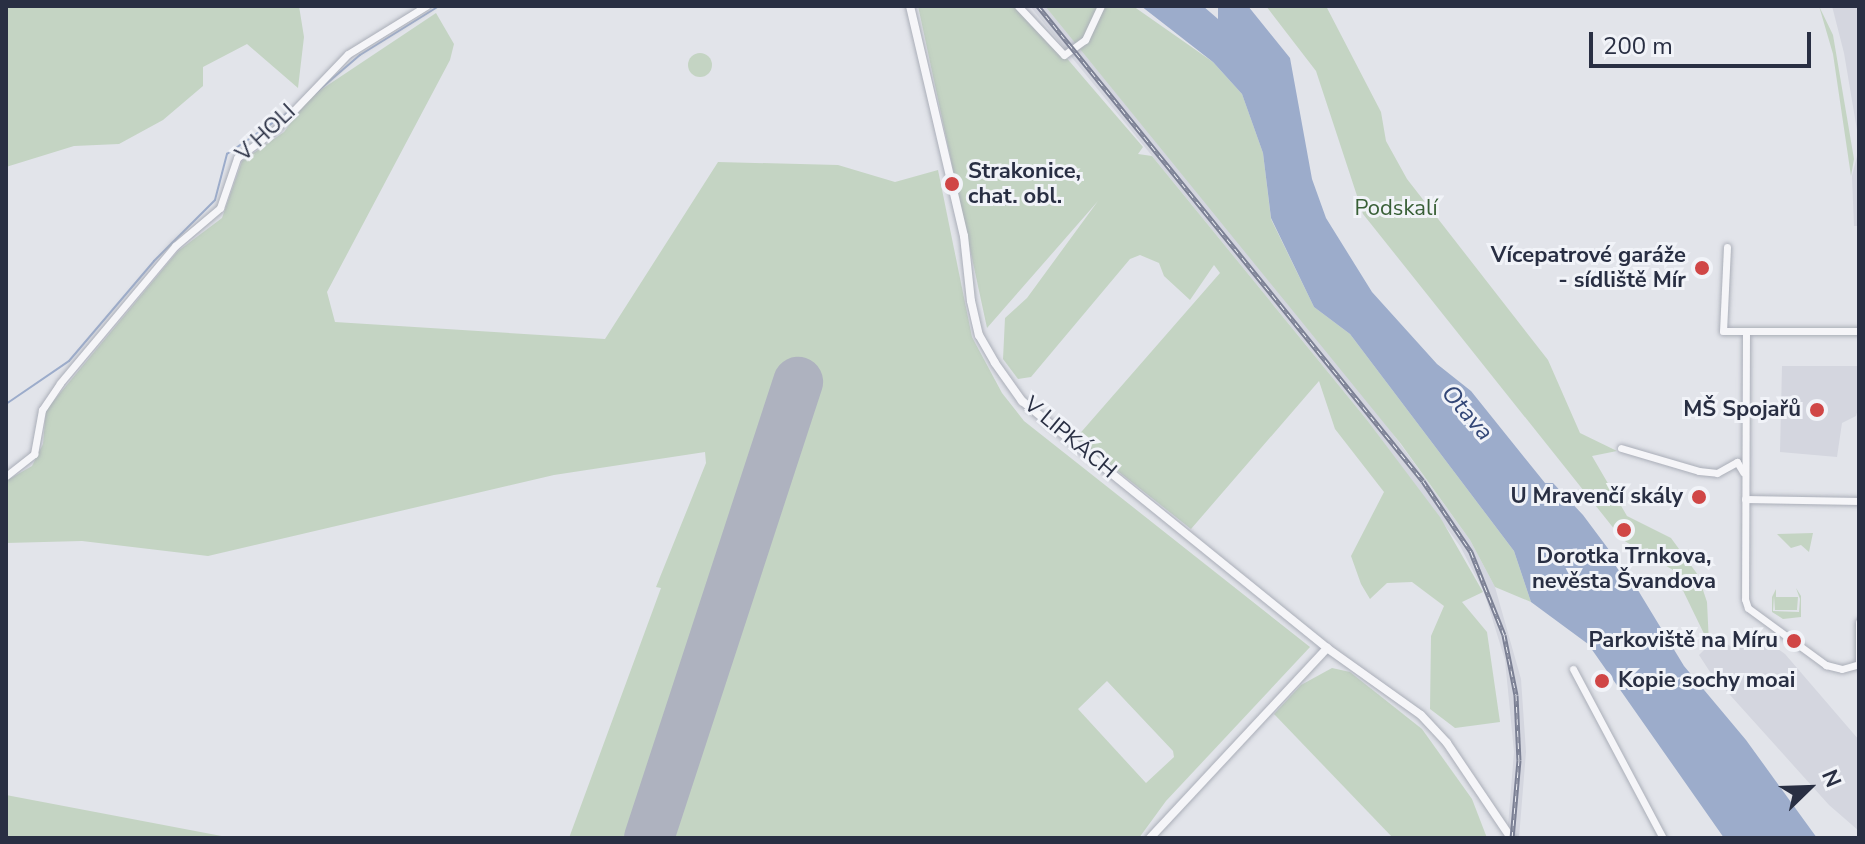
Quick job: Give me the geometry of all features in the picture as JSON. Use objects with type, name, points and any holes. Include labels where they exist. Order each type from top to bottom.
[{"type":"street","name":"V HOLI","points":[[6,476],[34,454],[42,410],[60,383],[175,246],[220,208],[229,174],[237,158],[275,130],[348,54],[426,6]]},
{"type":"street","name":"V LIPKÁCH","points":[[910,6],[964,236],[971,301],[979,335],[1022,401],[1327,648],[1421,715],[1447,743],[1511,838]]},
{"type":"street","points":[[1018,6],[1064,55],[1085,40],[1101,6]]},
{"type":"street","points":[[1727,247],[1723,331],[1859,331]]},
{"type":"street","points":[[1746,331],[1745,599],[1748,608],[1826,665],[1842,669],[1859,665],[1859,622]]},
{"type":"street","points":[[1621,448],[1699,471],[1717,473],[1737,462],[1745,474]]},
{"type":"street","points":[[1745,499],[1859,501]]},
{"type":"street","points":[[1150,838],[1327,648]]},
{"type":"street","points":[[1573,669],[1663,838]]},
{"type":"shaded area","points":[[1030,6],[1045,6],[1377,412],[1470,540],[1495,587],[1521,679],[1526,752],[1519,838],[1507,838],[1514,752],[1505,660],[1484,592],[1460,546],[1367,420]]},
{"type":"shaded area","points":[[1832,6],[1859,6],[1859,142],[1844,53]]},
{"type":"shaded area","points":[[1859,148],[1859,226],[1854,226],[1852,176]]},
{"type":"shaded area","name":"MŠ Spojařů","points":[[1782,366],[1859,366],[1859,405],[1856,416],[1842,423],[1837,457],[1780,452]]},
{"type":"shaded area","points":[[1716,638],[1734,648],[1764,639],[1785,654],[1859,740],[1859,831],[1829,805],[1712,675],[1699,655]]},
{"type":"green space","points":[[6,6],[299,6],[304,37],[298,88],[247,44],[203,67],[203,86],[163,120],[119,144],[74,146],[6,167]]},
{"type":"green space","points":[[918,6],[1022,6],[1143,147],[1138,154],[1152,156],[1367,420],[1440,517],[1483,592],[1462,602],[1487,632],[1500,722],[1455,728],[1430,709],[1431,636],[1444,606],[1412,582],[1387,583],[1370,599],[1361,584],[1351,556],[1384,492],[1335,429],[1319,381],[1191,529],[1076,438],[1220,273],[1214,265],[1190,300],[1164,276],[1159,263],[1140,255],[1130,259],[1031,377],[1018,379],[1003,359],[1005,318],[1027,298],[1098,201],[987,328]]},
{"type":"green space","points":[[1045,6],[1133,6],[1213,62],[1242,94],[1263,153],[1271,219],[1314,307],[1350,334],[1514,551],[1531,602],[1495,587],[1470,540],[1401,444]]},
{"type":"green space","name":"Podskalí","points":[[1266,6],[1326,6],[1381,112],[1386,141],[1407,179],[1548,360],[1580,433],[1617,451],[1592,456],[1627,516],[1671,538],[1698,575],[1707,602],[1709,644],[1673,570],[1623,540],[1363,214],[1316,71]]},
{"type":"green space","points":[[1819,6],[1833,35],[1854,159],[1851,176],[1833,54]]},
{"type":"green space","points":[[436,13],[454,44],[450,60],[327,292],[335,322],[605,339],[718,162],[838,165],[895,182],[938,170],[972,337],[1002,393],[1024,421],[1310,647],[1166,801],[1139,838],[569,838],[661,588],[656,587],[706,463],[705,452],[554,475],[208,556],[82,541],[6,543],[6,481],[32,466],[43,444],[46,410],[178,251],[222,218],[242,161],[284,132],[310,97]],"holes":[[[1107,681],[1173,751],[1174,757],[1146,783],[1078,709]]]},
{"type":"green space","points":[[700,53],[711,60],[712,65],[705,76],[700,77],[689,70],[688,65],[695,54]]},
{"type":"green space","points":[[1813,533],[1809,552],[1801,545],[1791,548],[1777,534]]},
{"type":"green space","points":[[1796,588],[1801,596],[1801,617],[1783,619],[1772,612],[1772,597],[1776,589],[1776,597],[1798,597],[1797,610],[1775,610],[1774,596],[1773,611],[1799,612],[1800,599]]},
{"type":"green space","points":[[1332,668],[1350,672],[1422,729],[1472,799],[1487,838],[1393,838],[1274,714],[1301,685]]},
{"type":"green space","points":[[6,795],[232,838],[6,838]]},
{"type":"water","name":"Otava","points":[[1141,6],[1203,6],[1218,19],[1218,6],[1248,6],[1290,58],[1312,179],[1326,218],[1372,292],[1437,364],[1471,391],[1545,483],[1553,483],[1583,515],[1633,582],[1684,666],[1746,740],[1817,838],[1724,838],[1588,644],[1531,602],[1514,551],[1350,334],[1314,307],[1271,218],[1263,153],[1242,94],[1213,62]]},
{"type":"waterway","points":[[312,96],[360,55],[439,6]]},
{"type":"waterway","points":[[6,404],[69,361],[154,261],[215,200],[227,154],[287,113]]},
{"type":"runway","points":[[649,838],[798,382]]},
{"type":"railway","points":[[1038,6],[1423,481],[1471,552],[1504,635],[1516,695],[1519,760],[1512,838]]},
{"type":"place","name":"Strakonice, chat. obl.","points":[[952,184]]},
{"type":"place","name":"Vícepatrové garáže - sídliště Mír","points":[[1702,268]]},
{"type":"place","name":"MŠ Spojařů","points":[[1817,410]]},
{"type":"place","name":"U Mravenčí skály","points":[[1699,497]]},
{"type":"place","name":"Dorotka Trnkova, nevěsta Švandova","points":[[1624,530]]},
{"type":"place","name":"Parkoviště na Míru","points":[[1794,641]]},
{"type":"place","name":"Kopie sochy moai","points":[[1602,681]]}]
